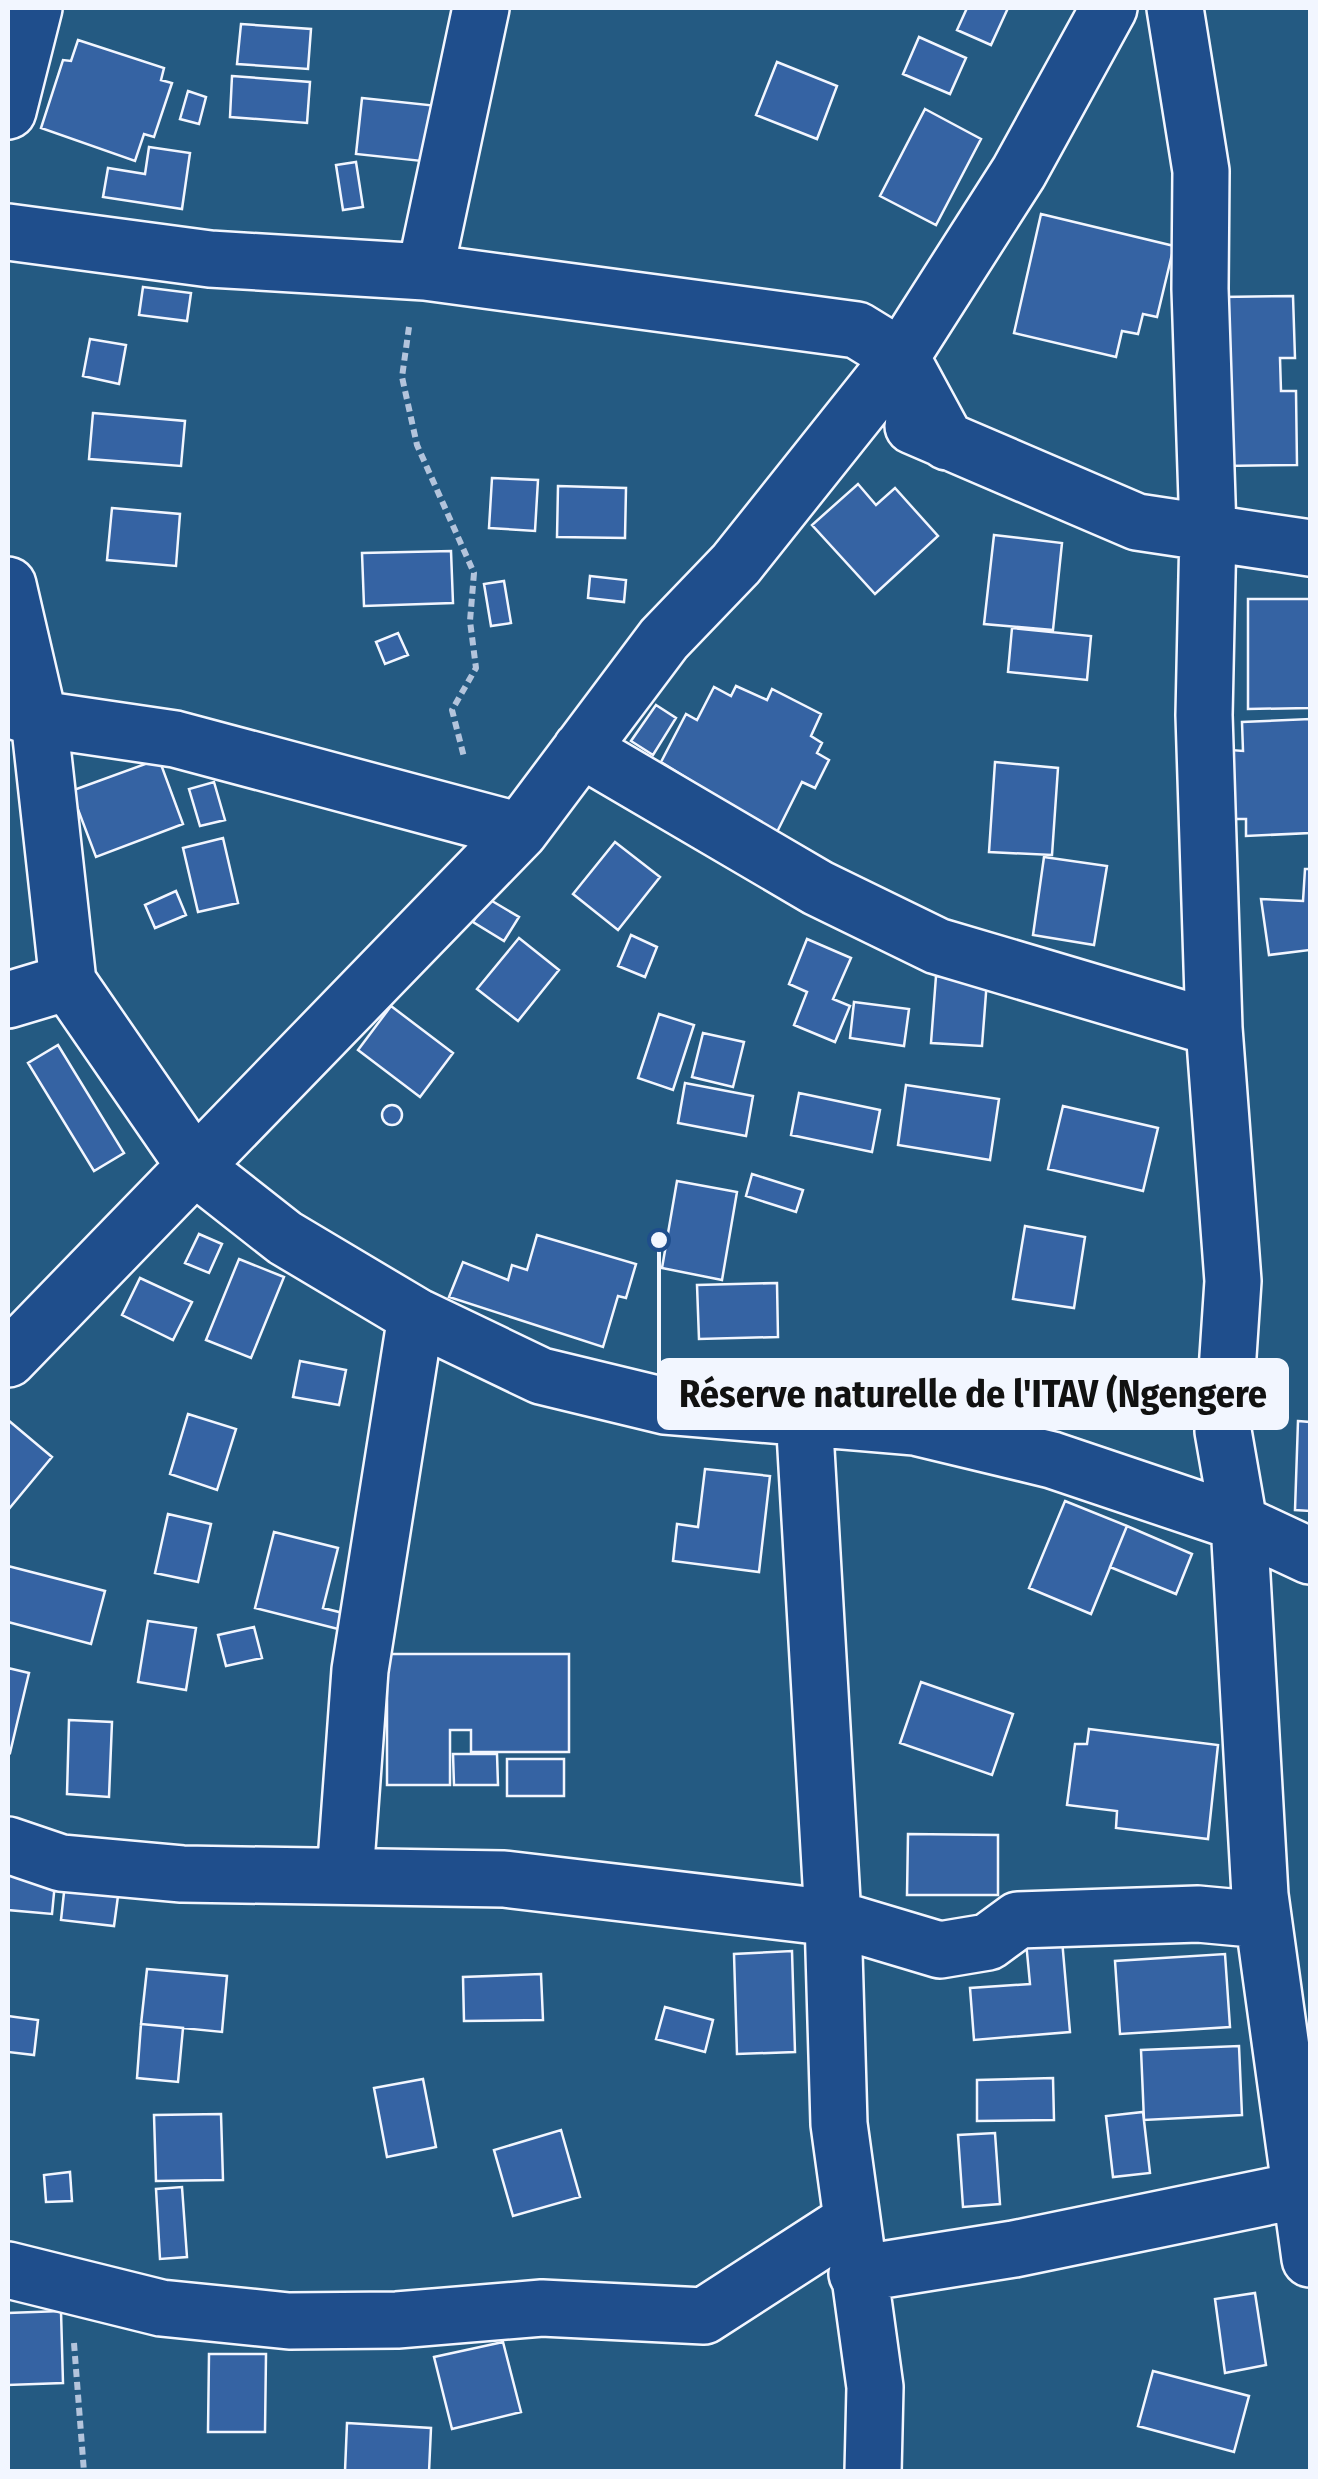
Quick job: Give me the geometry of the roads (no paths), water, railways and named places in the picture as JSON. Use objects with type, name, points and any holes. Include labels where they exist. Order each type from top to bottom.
[{"type":"street","points":[[8,110],[34,8]]},
{"type":"street","points":[[421,272],[481,8]]},
{"type":"street","points":[[8,1359],[196,1168],[500,826],[580,749],[664,639],[736,564],[901,357],[1019,172],[1109,8]]},
{"type":"street","points":[[1175,8],[1201,171],[1200,289],[1208,530],[1204,715],[1214,1028],[1233,1281],[1223,1431],[1240,1524],[1264,1920],[1307,2188],[1310,2259]]},
{"type":"street","points":[[8,232],[210,259],[421,272],[857,330],[901,357],[947,442]]},
{"type":"street","points":[[865,403],[1137,522],[1310,548]]},
{"type":"street","points":[[8,585],[23,714],[68,982],[196,1168],[284,1238],[416,1316],[541,1376],[602,1394],[665,1406],[915,1427],[1052,1460],[1240,1524],[1310,1556]]},
{"type":"street","points":[[23,714],[175,739],[500,826]]},
{"type":"street","points":[[580,749],[818,888],[936,946],[1214,1028]]},
{"type":"street","points":[[8,1000],[68,982]]},
{"type":"street","points":[[345,1876],[360,1670],[416,1316]]},
{"type":"street","points":[[804,1415],[833,1918],[839,2124],[875,2387],[873,2472]]},
{"type":"street","points":[[8,1846],[61,1863],[165,1872],[504,1879],[833,1918],[940,1950],[988,1942],[1018,1920],[1198,1914],[1264,1920]]},
{"type":"street","points":[[8,2270],[162,2308],[289,2320],[397,2320],[542,2308],[704,2316],[854,2248],[1014,2248],[1307,2188]]},
{"type":"place","name":"Réserve naturelle de l'ITAV (Ngengere","points":[[659,1240]]}]
